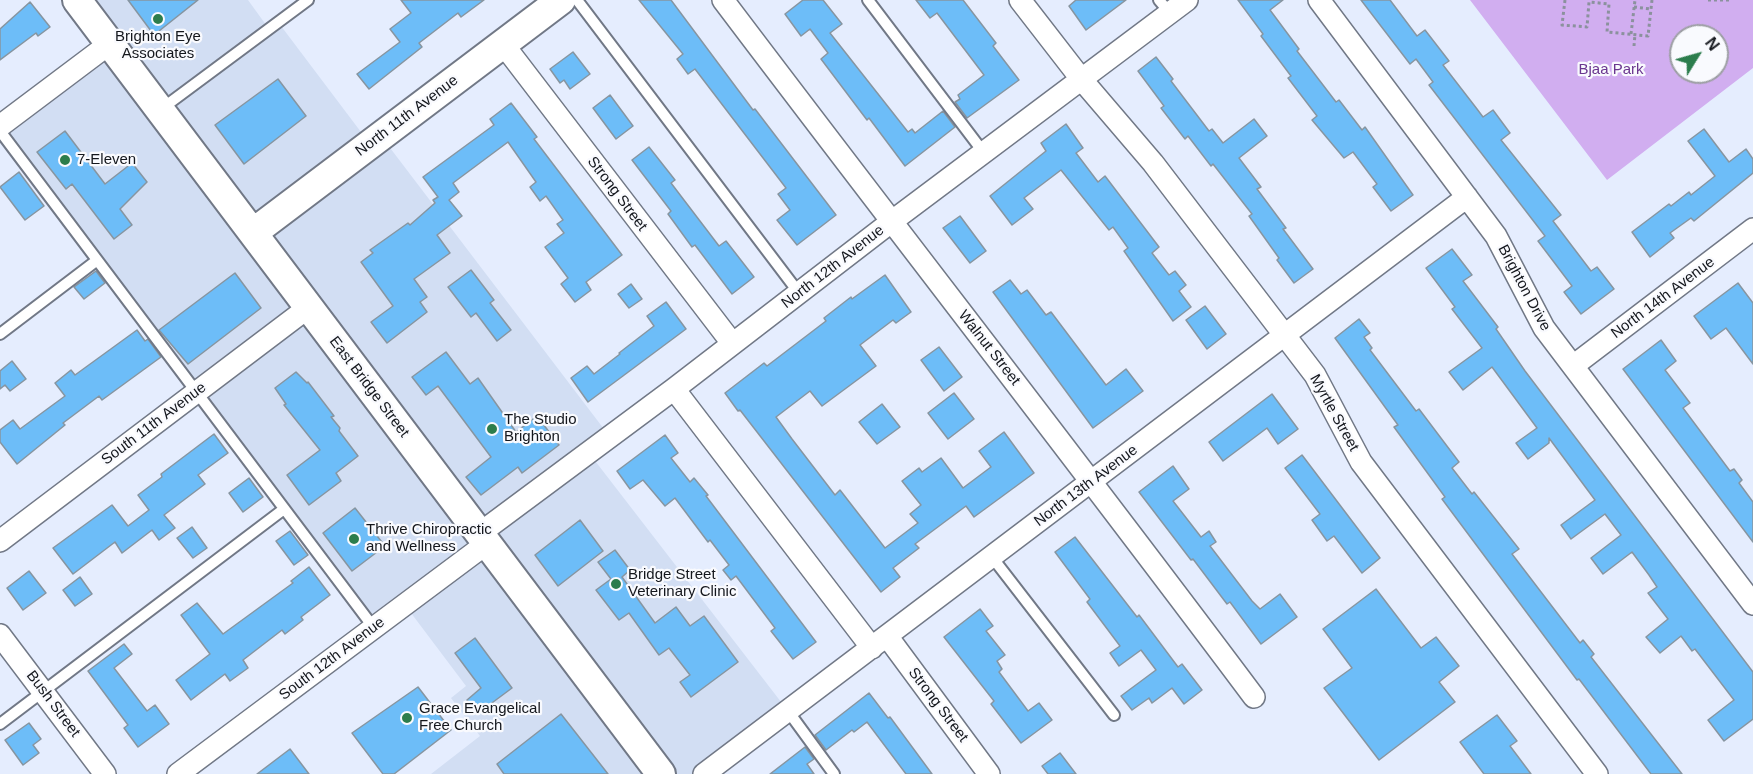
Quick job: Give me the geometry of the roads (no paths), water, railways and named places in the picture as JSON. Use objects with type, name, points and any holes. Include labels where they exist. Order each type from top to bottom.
[{"type":"main road","name":"East Bridge Street","points":[[77,0],[661,774]]},
{"type":"main road","name":"North 11th Avenue","points":[[254,232],[561,0]]},
{"type":"street","name":"Walnut Street","points":[[723,0],[891,222],[1093,481],[1254,697]]},
{"type":"street","name":"Myrtle Street","points":[[1020,0],[1082,80],[1153,164],[1286,336],[1322,386],[1361,462],[1597,774]]},
{"type":"street","name":"North 12th Avenue","points":[[482,539],[732,343],[1082,80],[1164,7],[1187,0]]},
{"type":"street","name":"Brighton Drive","points":[[1319,0],[1505,251],[1537,318],[1753,604]]},
{"type":"street","points":[[0,129],[109,44]]},
{"type":"street","name":"Strong Street","points":[[503,44],[732,343]]},
{"type":"street","name":"North 13th Avenue","points":[[704,774],[1467,197]]},
{"type":"street","name":"North 14th Avenue","points":[[1573,366],[1753,231]]},
{"type":"street","name":"South 11th Avenue","points":[[0,541],[309,307]]},
{"type":"street","name":"Strong Street","points":[[674,389],[989,774]]},
{"type":"street","name":"South 12th Avenue","points":[[178,774],[374,628],[482,539]]},
{"type":"street","name":"Bush Street","points":[[0,635],[105,774]]},
{"type":"lane","points":[[160,110],[308,0]]},
{"type":"lane","points":[[577,0],[799,293]]},
{"type":"lane","points":[[868,0],[984,153]]},
{"type":"lane","points":[[0,129],[96,261],[374,628]]},
{"type":"lane","points":[[0,334],[96,261]]},
{"type":"lane","points":[[0,724],[285,509]]},
{"type":"lane","points":[[992,557],[1114,716]]},
{"type":"lane","points":[[788,711],[834,774]]},
{"type":"place","name":"Brighton Eye Associates","points":[[158,19]]},
{"type":"place","name":"7-Eleven","points":[[65,160]]},
{"type":"place","name":"The Studio Brighton","points":[[492,429]]},
{"type":"place","name":"Thrive Chiropractic and Wellness","points":[[354,539]]},
{"type":"place","name":"Bridge Street Veterinary Clinic","points":[[616,584]]},
{"type":"place","name":"Grace Evangelical Free Church","points":[[407,718]]},
{"type":"park label","name":"Bjaa Park","points":[[1611,70]]}]
